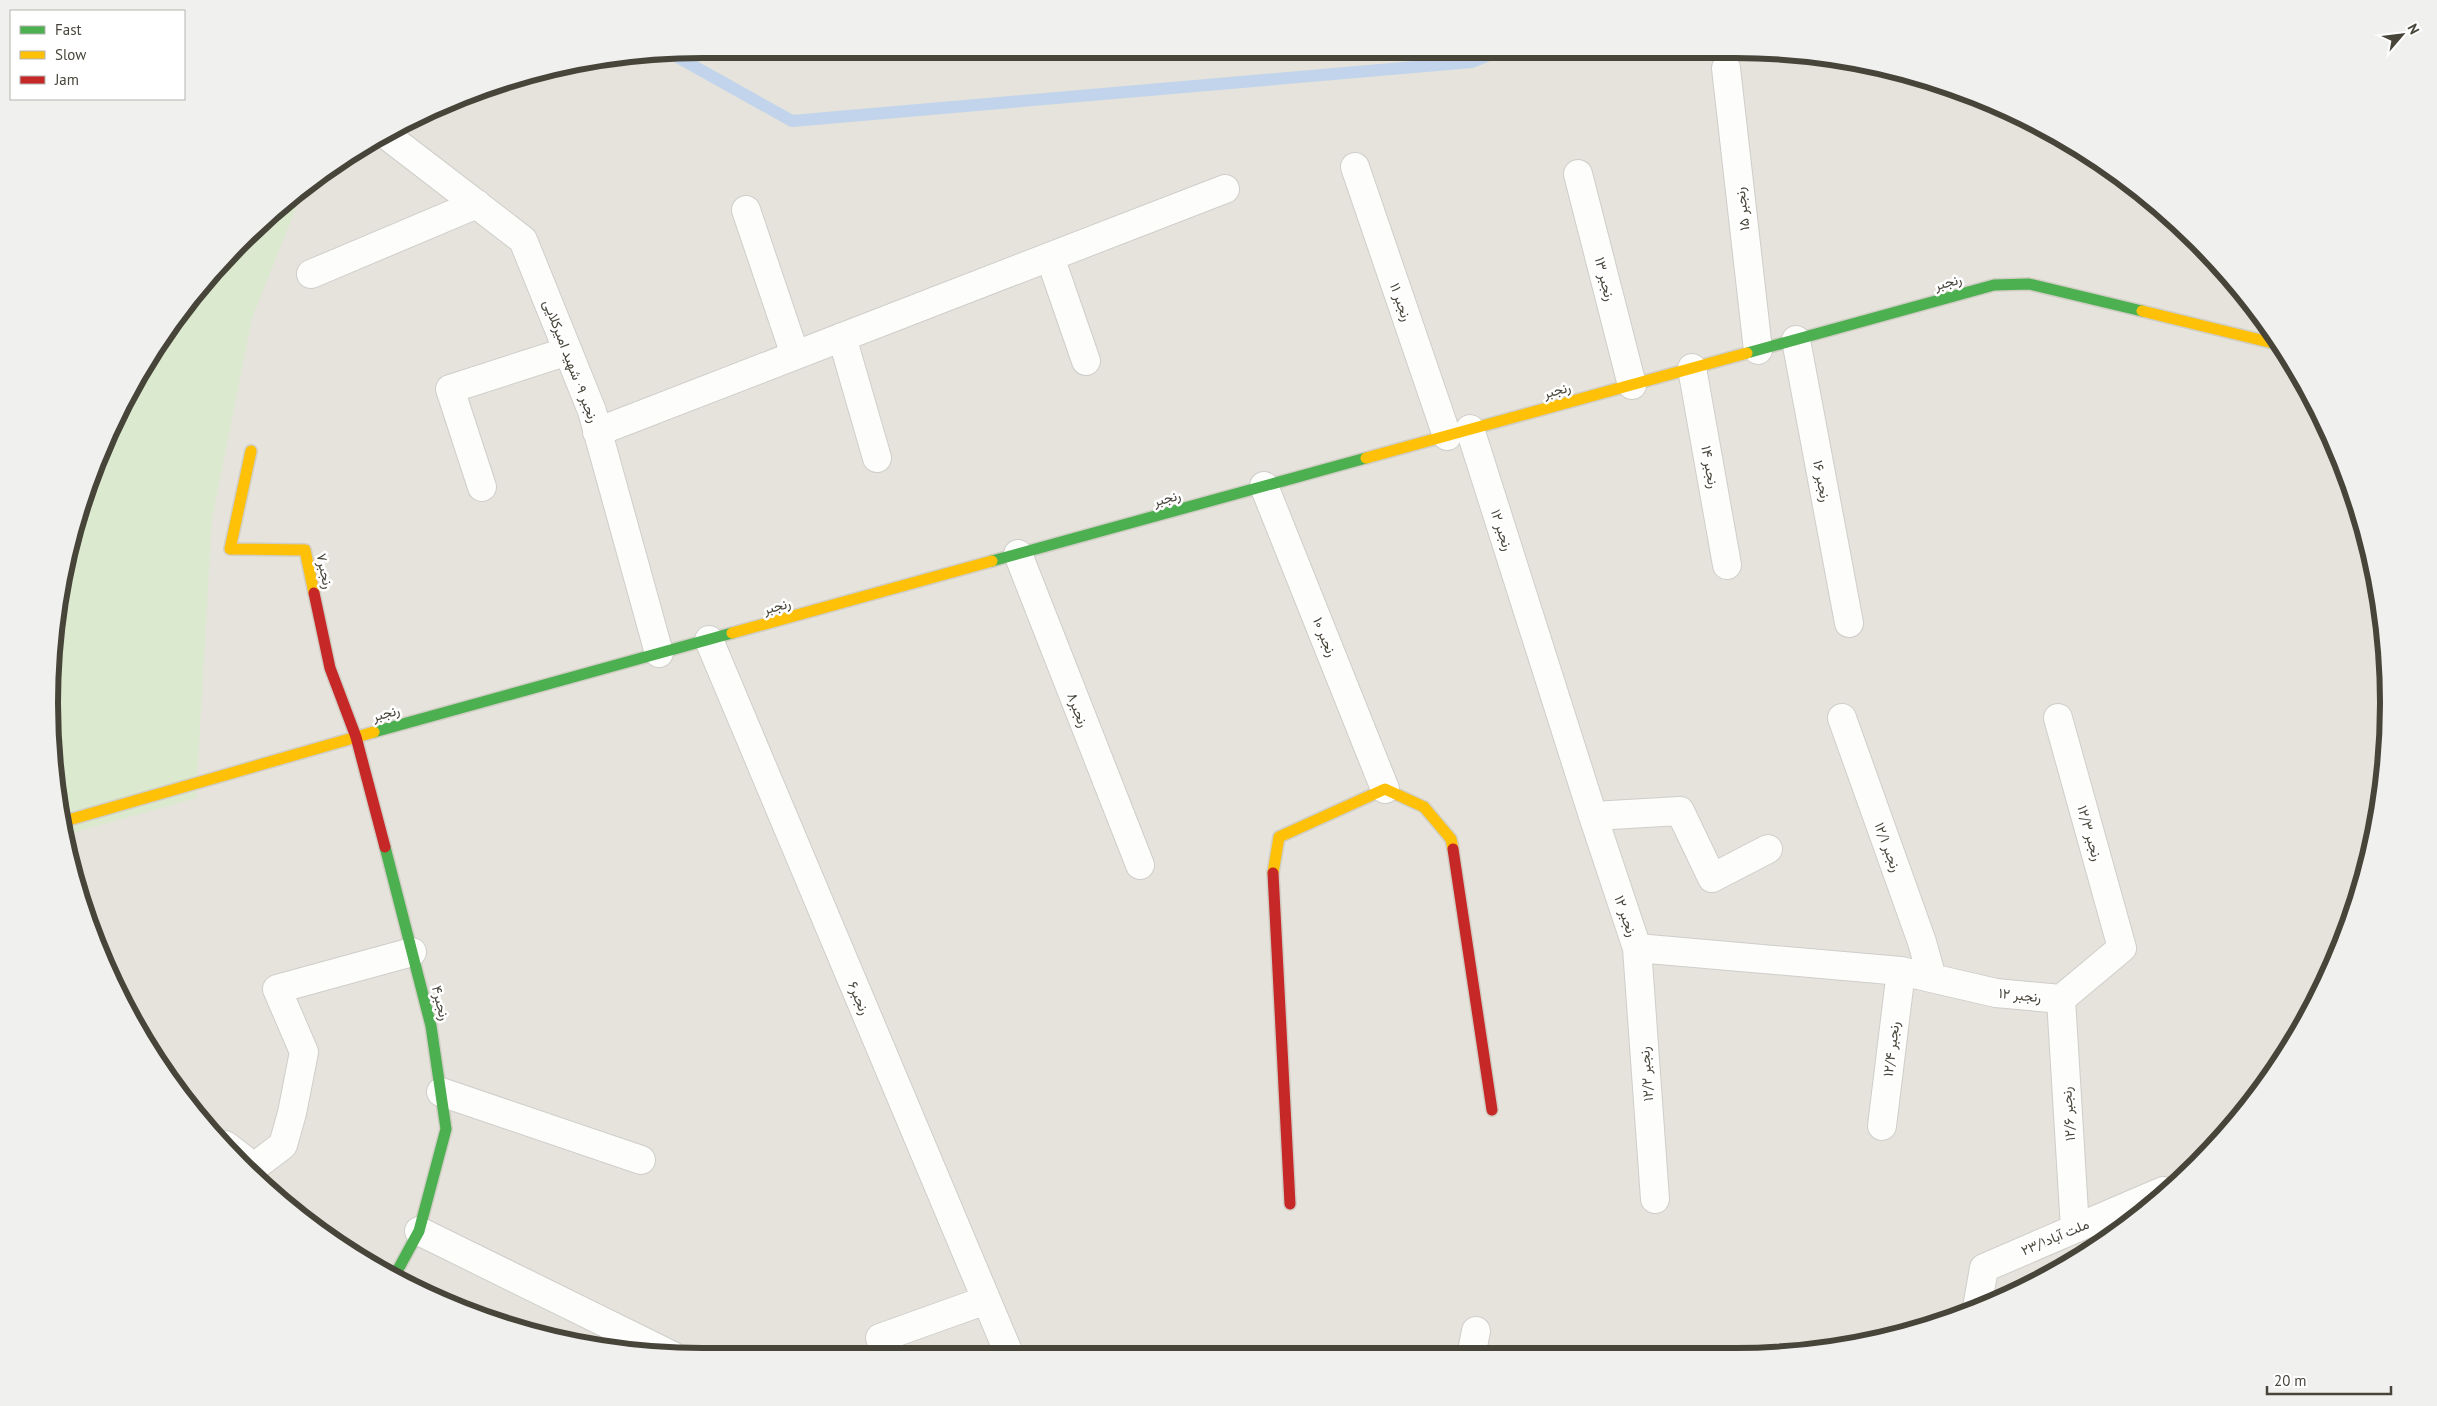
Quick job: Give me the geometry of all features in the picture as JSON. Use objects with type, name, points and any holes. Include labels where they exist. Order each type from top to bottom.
[{"type":"street","name":"رنجبر ۱۵","points":[[1726,68],[1758,350]]},
{"type":"street","name":"رنجبر ۹- شهید امیرکلایی","points":[[391,138],[523,240],[592,412],[659,653]]},
{"type":"street","name":"رنجبر ۱۱","points":[[1355,167],[1458,433]]},
{"type":"street","name":"رنجبر ۱۳","points":[[1578,174],[1632,385]]},
{"type":"street","points":[[598,432],[1225,189]]},
{"type":"street","points":[[312,274],[477,204]]},
{"type":"street","points":[[746,210],[795,355]]},
{"type":"street","points":[[1050,257],[1086,360]]},
{"type":"street","name":"رنجبر","points":[[68,820],[356,737],[1994,285],[2029,284],[2270,342]]},
{"type":"street","points":[[842,337],[877,458]]},
{"type":"street","name":"رنجبر ۱۶","points":[[1796,340],[1849,623]]},
{"type":"street","points":[[482,487],[450,389],[568,351]]},
{"type":"street","name":"رنجبر ۱۴","points":[[1692,368],[1727,565]]},
{"type":"street","name":"رنجبر ۱۲","points":[[1458,433],[1593,816],[1637,948],[1900,971],[1996,993],[2061,999],[2122,948]]},
{"type":"street","name":"رنجبر۷","points":[[250,451],[230,549],[305,550],[330,668],[356,737]]},
{"type":"street","name":"رنجبر ۱۰","points":[[1264,486],[1386,788]]},
{"type":"street","name":"رنجبر۸","points":[[1018,554],[1140,865]]},
{"type":"street","name":"رنجبر۶","points":[[709,640],[1007,1348]]},
{"type":"street","name":"رنجبر ۱۲/۱","points":[[1842,718],[1932,978]]},
{"type":"street","name":"رنجبر ۱۲/۳","points":[[2058,718],[2122,948]]},
{"type":"street","name":"رنجبر۴","points":[[356,737],[431,1026],[446,1129],[419,1231],[398,1271]]},
{"type":"street","points":[[1290,1204],[1273,875],[1279,837],[1386,788],[1424,807],[1451,839],[1492,1110]]},
{"type":"street","points":[[1593,816],[1680,811],[1712,878],[1768,849]]},
{"type":"street","name":"رنجبر ۱۲/۲","points":[[1637,948],[1654,1199]]},
{"type":"street","points":[[255,1166],[283,1145],[292,1113],[304,1052],[277,989],[412,952]]},
{"type":"street","name":"رنجبر ۱۲/۴","points":[[1882,1126],[1900,971]]},
{"type":"street","name":"رنجبر ۱۲/۶","points":[[2061,999],[2075,1229]]},
{"type":"street","points":[[441,1092],[641,1160]]},
{"type":"street","name":"ملت آباد۲۳/۱","points":[[1978,1300],[1984,1268],[2148,1198]]},
{"type":"street","points":[[419,1231],[653,1346]]},
{"type":"street","points":[[880,1338],[986,1300]]},
{"type":"shaded area","points":[[703,58],[1776,59],[1818,63],[1901,79],[1981,107],[2057,144],[2093,166],[2160,218],[2219,277],[2246,310],[2271,344],[2313,418],[2330,456],[2358,536],[2374,619],[2378,661],[2380,703],[2374,787],[2358,870],[2345,910],[2313,988],[2293,1026],[2271,1062],[2219,1129],[2160,1188],[2093,1240],[2019,1282],[1941,1314],[1901,1327],[1818,1343],[1734,1348],[661,1347],[619,1343],[536,1327],[456,1299],[380,1262],[344,1240],[277,1188],[218,1129],[166,1062],[124,988],[107,950],[79,870],[63,787],[59,745],[59,661],[70,577],[79,536],[107,456],[144,380],[166,344],[218,277],[277,218],[344,166],[418,124],[456,107],[536,79],[619,63]]},
{"type":"green space","points":[[299,200],[252,318],[212,518],[196,798],[71,833],[63,787],[58,703],[63,619],[70,577],[79,536],[107,456],[144,380],[166,344],[218,277],[277,218]]},
{"type":"waterway","points":[[680,59],[792,121],[1472,62],[1482,58]]},
{"type":"traffic: fast","points":[[1747,353],[1994,285],[2029,284],[2142,311]]},
{"type":"traffic: fast","points":[[992,561],[1366,458]]},
{"type":"traffic: fast","points":[[374,732],[732,633]]},
{"type":"traffic: fast","points":[[385,847],[431,1026],[446,1129],[419,1231],[397,1271]]},
{"type":"traffic: slow","points":[[2142,311],[2270,342]]},
{"type":"traffic: slow","points":[[1366,458],[1747,353]]},
{"type":"traffic: slow","points":[[251,451],[230,549],[305,550],[314,593]]},
{"type":"traffic: slow","points":[[732,633],[992,561]]},
{"type":"traffic: slow","points":[[68,820],[374,732]]},
{"type":"traffic: slow","points":[[1273,873],[1279,837],[1385,789],[1424,807],[1451,839],[1453,849]]},
{"type":"traffic: jam","points":[[314,593],[330,668],[356,737],[385,847]]},
{"type":"traffic: jam","points":[[1453,849],[1492,1110]]},
{"type":"traffic: jam","points":[[1273,873],[1290,1204]]}]
